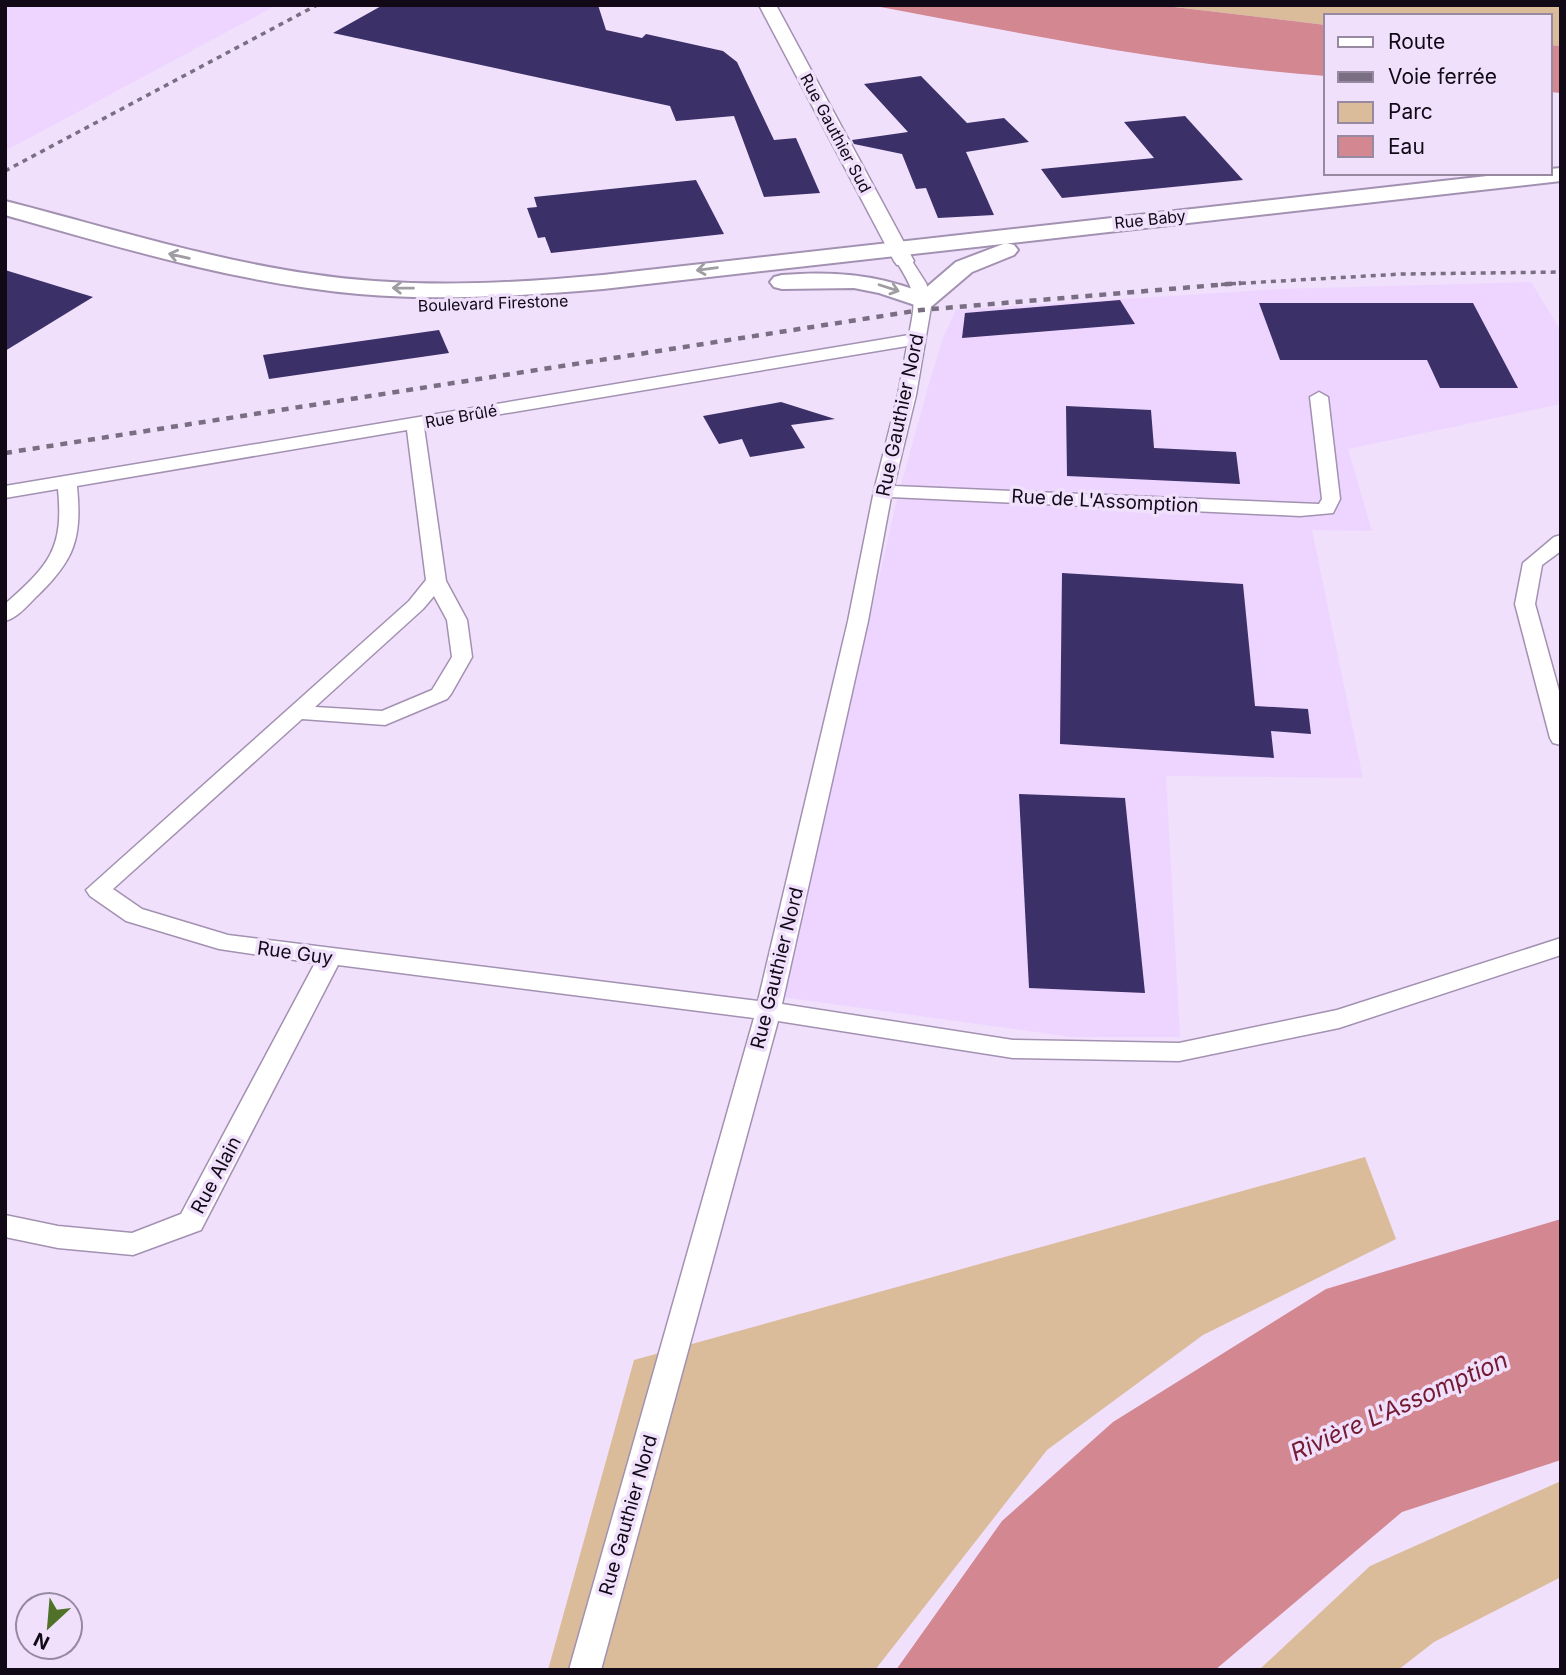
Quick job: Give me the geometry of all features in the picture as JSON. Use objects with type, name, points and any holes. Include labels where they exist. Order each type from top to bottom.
[{"type":"main road","name":"Rue Baby","points":[[900,254],[1561,174]]},
{"type":"main road","name":"Rue Baby","points":[[900,254],[1006,250],[1163,231],[1405,194]]},
{"type":"main road","name":"Boulevard Firestone","points":[[5,208],[178,256],[268,276],[362,288],[575,286],[900,254]]},
{"type":"main road","name":"Boulevard Firestone","points":[[5,228],[203,282],[268,295],[328,301],[462,307],[624,298],[900,254]]},
{"type":"main road","points":[[699,288],[843,279],[876,284],[923,301],[964,267],[1006,250]]},
{"type":"street","name":"Rue Gauthier Sud","points":[[767,5],[900,254]]},
{"type":"street","points":[[900,254],[918,283],[923,301]]},
{"type":"street","name":"Rue Gauthier Nord","points":[[585,1670],[768,1011],[858,621],[883,491],[907,395],[923,301]]},
{"type":"street","name":"Rue Brûlé","points":[[5,492],[917,338]]},
{"type":"street","name":"Rue de L'Assomption","points":[[883,491],[1286,510],[1326,509],[1331,499],[1319,397]]},
{"type":"street","points":[[297,712],[385,718],[440,694],[461,657],[457,620],[436,581],[415,424]]},
{"type":"street","points":[[5,615],[35,588],[53,567],[63,549],[69,531],[67,482]]},
{"type":"street","points":[[1561,541],[1533,563],[1525,604],[1561,738]]},
{"type":"street","name":"Rue Guy","points":[[436,581],[416,605],[98,890],[134,915],[227,943],[768,1011],[1013,1049],[1179,1052],[1339,1019],[1561,946]]},
{"type":"street","name":"Rue Alain","points":[[5,1226],[58,1237],[133,1244],[191,1222],[330,958]]},
{"type":"shaded area","points":[[5,5],[277,5],[5,151]]},
{"type":"shaded area","points":[[1531,282],[1561,331],[1561,404],[1348,449],[1372,531],[1312,530],[1363,778],[1166,776],[1180,1037],[1072,1037],[782,997],[897,500],[943,338],[956,310],[1278,289]]},
{"type":"green space","points":[[1157,5],[1561,5],[1561,46],[1552,45],[1552,14],[1324,14],[1324,25]]},
{"type":"green space","points":[[1365,1157],[1396,1239],[1203,1335],[1047,1450],[875,1670],[548,1670],[634,1360]]},
{"type":"green space","points":[[1561,1481],[1561,1577],[1434,1642],[1398,1670],[1260,1669],[1370,1566]]},
{"type":"water","points":[[870,5],[1157,5],[1324,25],[1324,76],[1211,64],[1040,37]]},
{"type":"water","points":[[1552,45],[1561,46],[1561,93],[1552,92]]},
{"type":"water","name":"Rivière L'Assomption","points":[[1561,1219],[1561,1460],[1402,1512],[1215,1670],[896,1670],[1002,1521],[1113,1422],[1326,1289]]},
{"type":"building","points":[[383,5],[598,5],[606,30],[642,38],[646,34],[723,51],[737,62],[774,140],[796,138],[820,193],[764,197],[734,116],[676,121],[670,106],[333,33]]},
{"type":"building","points":[[921,76],[967,123],[1004,118],[1029,142],[966,152],[994,215],[938,218],[926,188],[916,189],[902,154],[854,144],[852,140],[908,132],[864,84]]},
{"type":"building","points":[[1185,116],[1243,180],[1062,198],[1041,169],[1154,158],[1124,122]]},
{"type":"building","points":[[696,180],[724,234],[551,253],[545,237],[538,238],[527,208],[537,207],[534,197]]},
{"type":"building","points":[[5,270],[93,297],[5,351]]},
{"type":"building","points":[[1120,300],[1135,324],[962,338],[965,313]]},
{"type":"building","points":[[1259,303],[1473,303],[1518,388],[1440,388],[1427,360],[1280,360]]},
{"type":"building","points":[[439,330],[449,353],[269,379],[263,355]]},
{"type":"building","points":[[781,402],[835,419],[791,425],[805,448],[750,457],[742,439],[719,444],[703,416]]},
{"type":"building","points":[[1066,406],[1151,410],[1154,448],[1236,452],[1240,484],[1067,476]]},
{"type":"building","points":[[1062,573],[1243,584],[1255,706],[1308,709],[1311,734],[1271,731],[1274,758],[1060,744]]},
{"type":"building","points":[[1019,794],[1125,798],[1145,993],[1029,988]]},
{"type":"railway","points":[[5,171],[317,5]]},
{"type":"railway","points":[[1231,284],[1402,274],[1561,272]]},
{"type":"railway","points":[[1231,284],[1241,283]]},
{"type":"railway","points":[[5,453],[921,310],[1231,284]]},
{"type":"railway","points":[[1211,285],[1231,284]]}]
